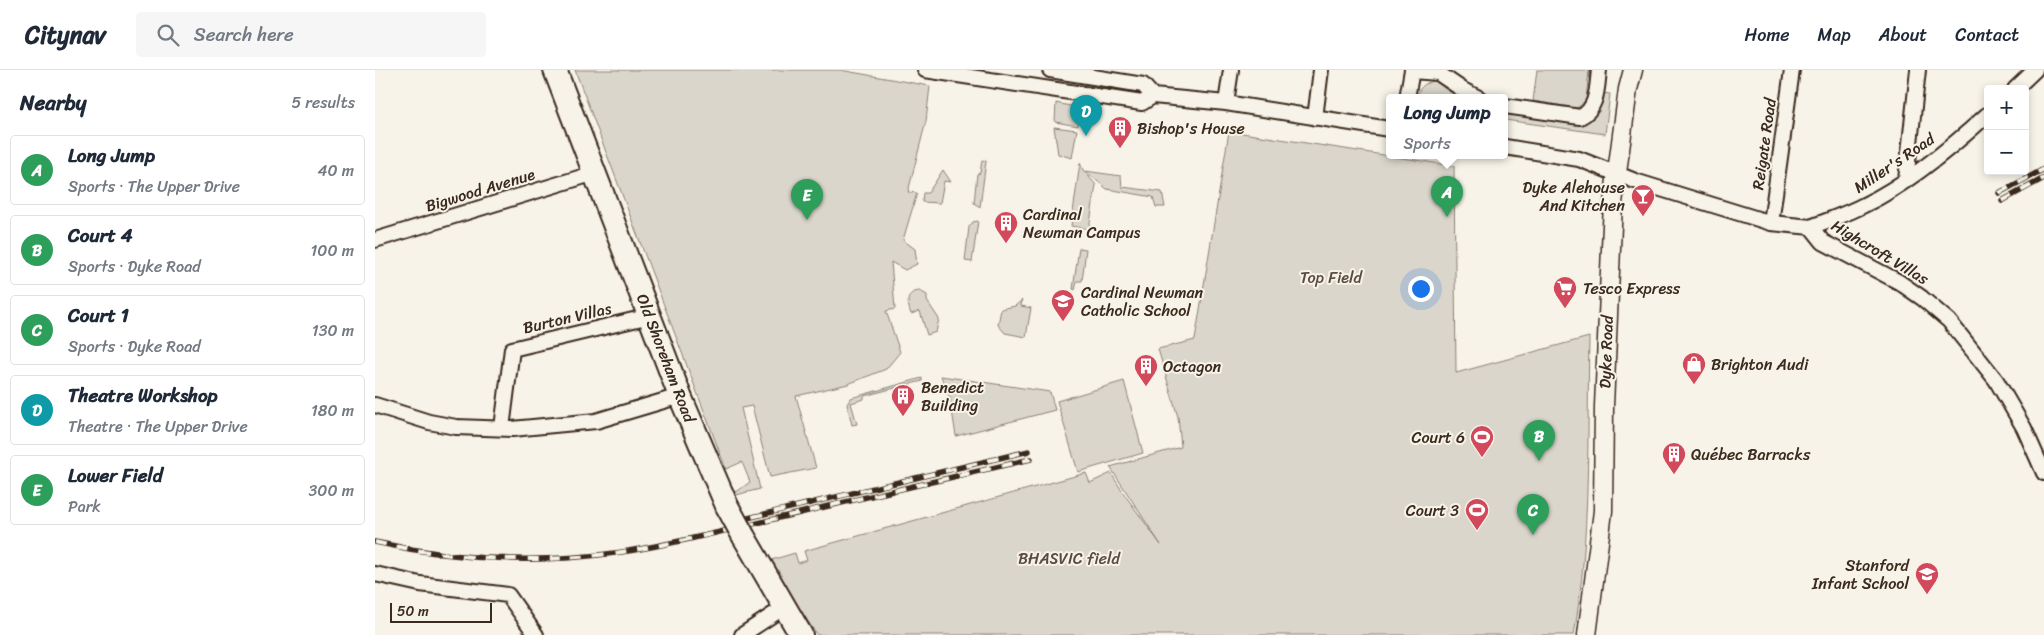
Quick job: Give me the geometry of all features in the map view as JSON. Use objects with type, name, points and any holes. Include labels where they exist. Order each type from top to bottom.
[{"type":"main road","name":"Old Shoreham Road","points":[[555,70],[680,396],[727,506],[783,608],[801,635]]},
{"type":"street","points":[[925,70],[1142,103],[1153,96],[1225,103],[1386,129]]},
{"type":"street","points":[[1049,70],[1099,74],[1143,85],[1153,96]]},
{"type":"street","points":[[1225,103],[1231,70]]},
{"type":"street","points":[[1315,118],[1321,70]]},
{"type":"street","points":[[1508,106],[1576,117],[1580,116],[1587,113],[1593,106],[1599,70]]},
{"type":"street","name":"Dyke Road","points":[[1587,635],[1603,511],[1607,325],[1616,174],[1633,70]]},
{"type":"street","name":"Reigate Road","points":[[1771,223],[1792,70]]},
{"type":"street","points":[[1906,180],[1917,70]]},
{"type":"street","points":[[2019,85],[2035,70]]},
{"type":"street","points":[[1408,94],[1412,71],[1438,73],[1471,94]]},
{"type":"street","points":[[1095,97],[1099,74]]},
{"type":"street","name":"Miller's Road","points":[[1811,227],[1864,206],[1906,180],[1984,118]]},
{"type":"street","name":"Highcroft Villas","points":[[1508,147],[1579,159],[1616,174],[1771,223],[1811,227],[1823,242],[1899,282],[1922,298],[1949,321],[1996,380],[2024,428],[2044,473]]},
{"type":"street","name":"Bigwood Avenue","points":[[375,240],[595,174]]},
{"type":"street","name":"Burton Villas","points":[[502,428],[511,349],[650,316]]},
{"type":"street","points":[[375,405],[429,422],[456,427],[512,429],[596,421],[680,396]]},
{"type":"street","points":[[375,574],[420,584],[508,595],[536,635]]},
{"type":"street","points":[[742,635],[783,608]]},
{"type":"green space","points":[[575,70],[840,70],[930,86],[926,121],[908,192],[917,193],[903,240],[915,249],[917,264],[905,270],[891,262],[895,309],[886,311],[900,352],[886,369],[848,384],[796,396],[816,468],[770,477],[752,406],[741,408],[760,489],[736,495],[735,493],[750,482],[742,462],[726,469]]},
{"type":"green space","points":[[1537,70],[1589,70],[1586,99],[1576,108],[1533,101]]},
{"type":"green space","points":[[1439,82],[1454,94],[1418,94],[1422,86],[1427,83]]},
{"type":"green space","points":[[1602,93],[1610,94],[1605,134],[1508,120],[1508,113],[1578,123]]},
{"type":"green space","points":[[1056,103],[1080,108],[1078,126],[1055,122]]},
{"type":"green space","points":[[1054,127],[1077,130],[1072,158],[1058,154]]},
{"type":"green space","points":[[1229,131],[1386,155],[1386,159],[1409,159],[1454,166],[1456,373],[1589,337],[1586,524],[1574,635],[817,635],[768,561],[795,553],[798,563],[807,560],[804,551],[1086,473],[1090,483],[1111,473],[1161,545],[1110,467],[1181,447],[1178,417],[1158,349],[1195,340]]},
{"type":"green space","points":[[982,160],[986,161],[980,207],[974,203],[977,174],[980,173]]},
{"type":"green space","points":[[1080,163],[1083,170],[1096,185],[1089,229],[1071,226]]},
{"type":"green space","points":[[943,170],[951,182],[944,181],[940,203],[922,202],[923,193],[928,193]]},
{"type":"green space","points":[[1085,171],[1121,176],[1122,187],[1162,192],[1165,207],[1156,207],[1153,197],[1107,189]]},
{"type":"green space","points":[[978,221],[972,262],[965,261],[969,227],[973,222]]},
{"type":"green space","points":[[1079,248],[1086,249],[1082,281],[1077,281],[1075,290],[1073,289]]},
{"type":"green space","points":[[920,291],[927,295],[927,301],[939,319],[936,332],[927,335],[920,311],[911,314],[909,306],[908,299],[912,293]]},
{"type":"green space","points":[[1022,300],[1021,306],[1031,308],[1026,337],[1005,333],[998,325],[1001,309],[1015,306]]},
{"type":"green space","points":[[941,376],[1050,392],[1055,410],[956,436],[950,398]]},
{"type":"green space","points":[[922,378],[922,381],[864,396],[864,399],[851,403],[857,424],[852,425],[847,404],[851,398]]},
{"type":"green space","points":[[1124,381],[1143,453],[1078,472],[1057,401]]},
{"type":"railway","points":[[1999,193],[2044,169]]},
{"type":"railway","points":[[2002,201],[2044,178]]},
{"type":"railway","points":[[731,522],[1029,451]]},
{"type":"railway","points":[[375,542],[435,553],[495,558],[555,558],[615,553],[707,535],[1031,459]]},
{"type":"place","name":"Theatre Workshop","points":[[1086,136]]},
{"type":"place","name":"Bishop's House","points":[[1120,149]]},
{"type":"place","name":"Long Jump","points":[[1447,217]]},
{"type":"place","name":"Dyke Alehouse And Kitchen","points":[[1643,217]]},
{"type":"place","name":"Lower Field","points":[[807,220]]},
{"type":"place","name":"Cardinal Newman Campus","points":[[1006,244]]},
{"type":"place","name":"Tesco Express","points":[[1565,309]]},
{"type":"place","name":"Cardinal Newman Catholic School","points":[[1063,322]]},
{"type":"place","name":"Brighton Audi","points":[[1694,385]]},
{"type":"place","name":"Octagon","points":[[1146,387]]},
{"type":"place","name":"Benedict Building","points":[[903,417]]},
{"type":"place","name":"Court 6","points":[[1482,458]]},
{"type":"place","name":"Court 4","points":[[1539,461]]},
{"type":"place","name":"Québec Barracks","points":[[1674,475]]},
{"type":"place","name":"Court 3","points":[[1477,531]]},
{"type":"place","name":"Court 1","points":[[1533,535]]},
{"type":"place","name":"Stanford Infant School","points":[[1927,595]]},
{"type":"park label","name":"Top Field","points":[[1331,277]]},
{"type":"park label","name":"BHASVIC field","points":[[1069,558]]}]
